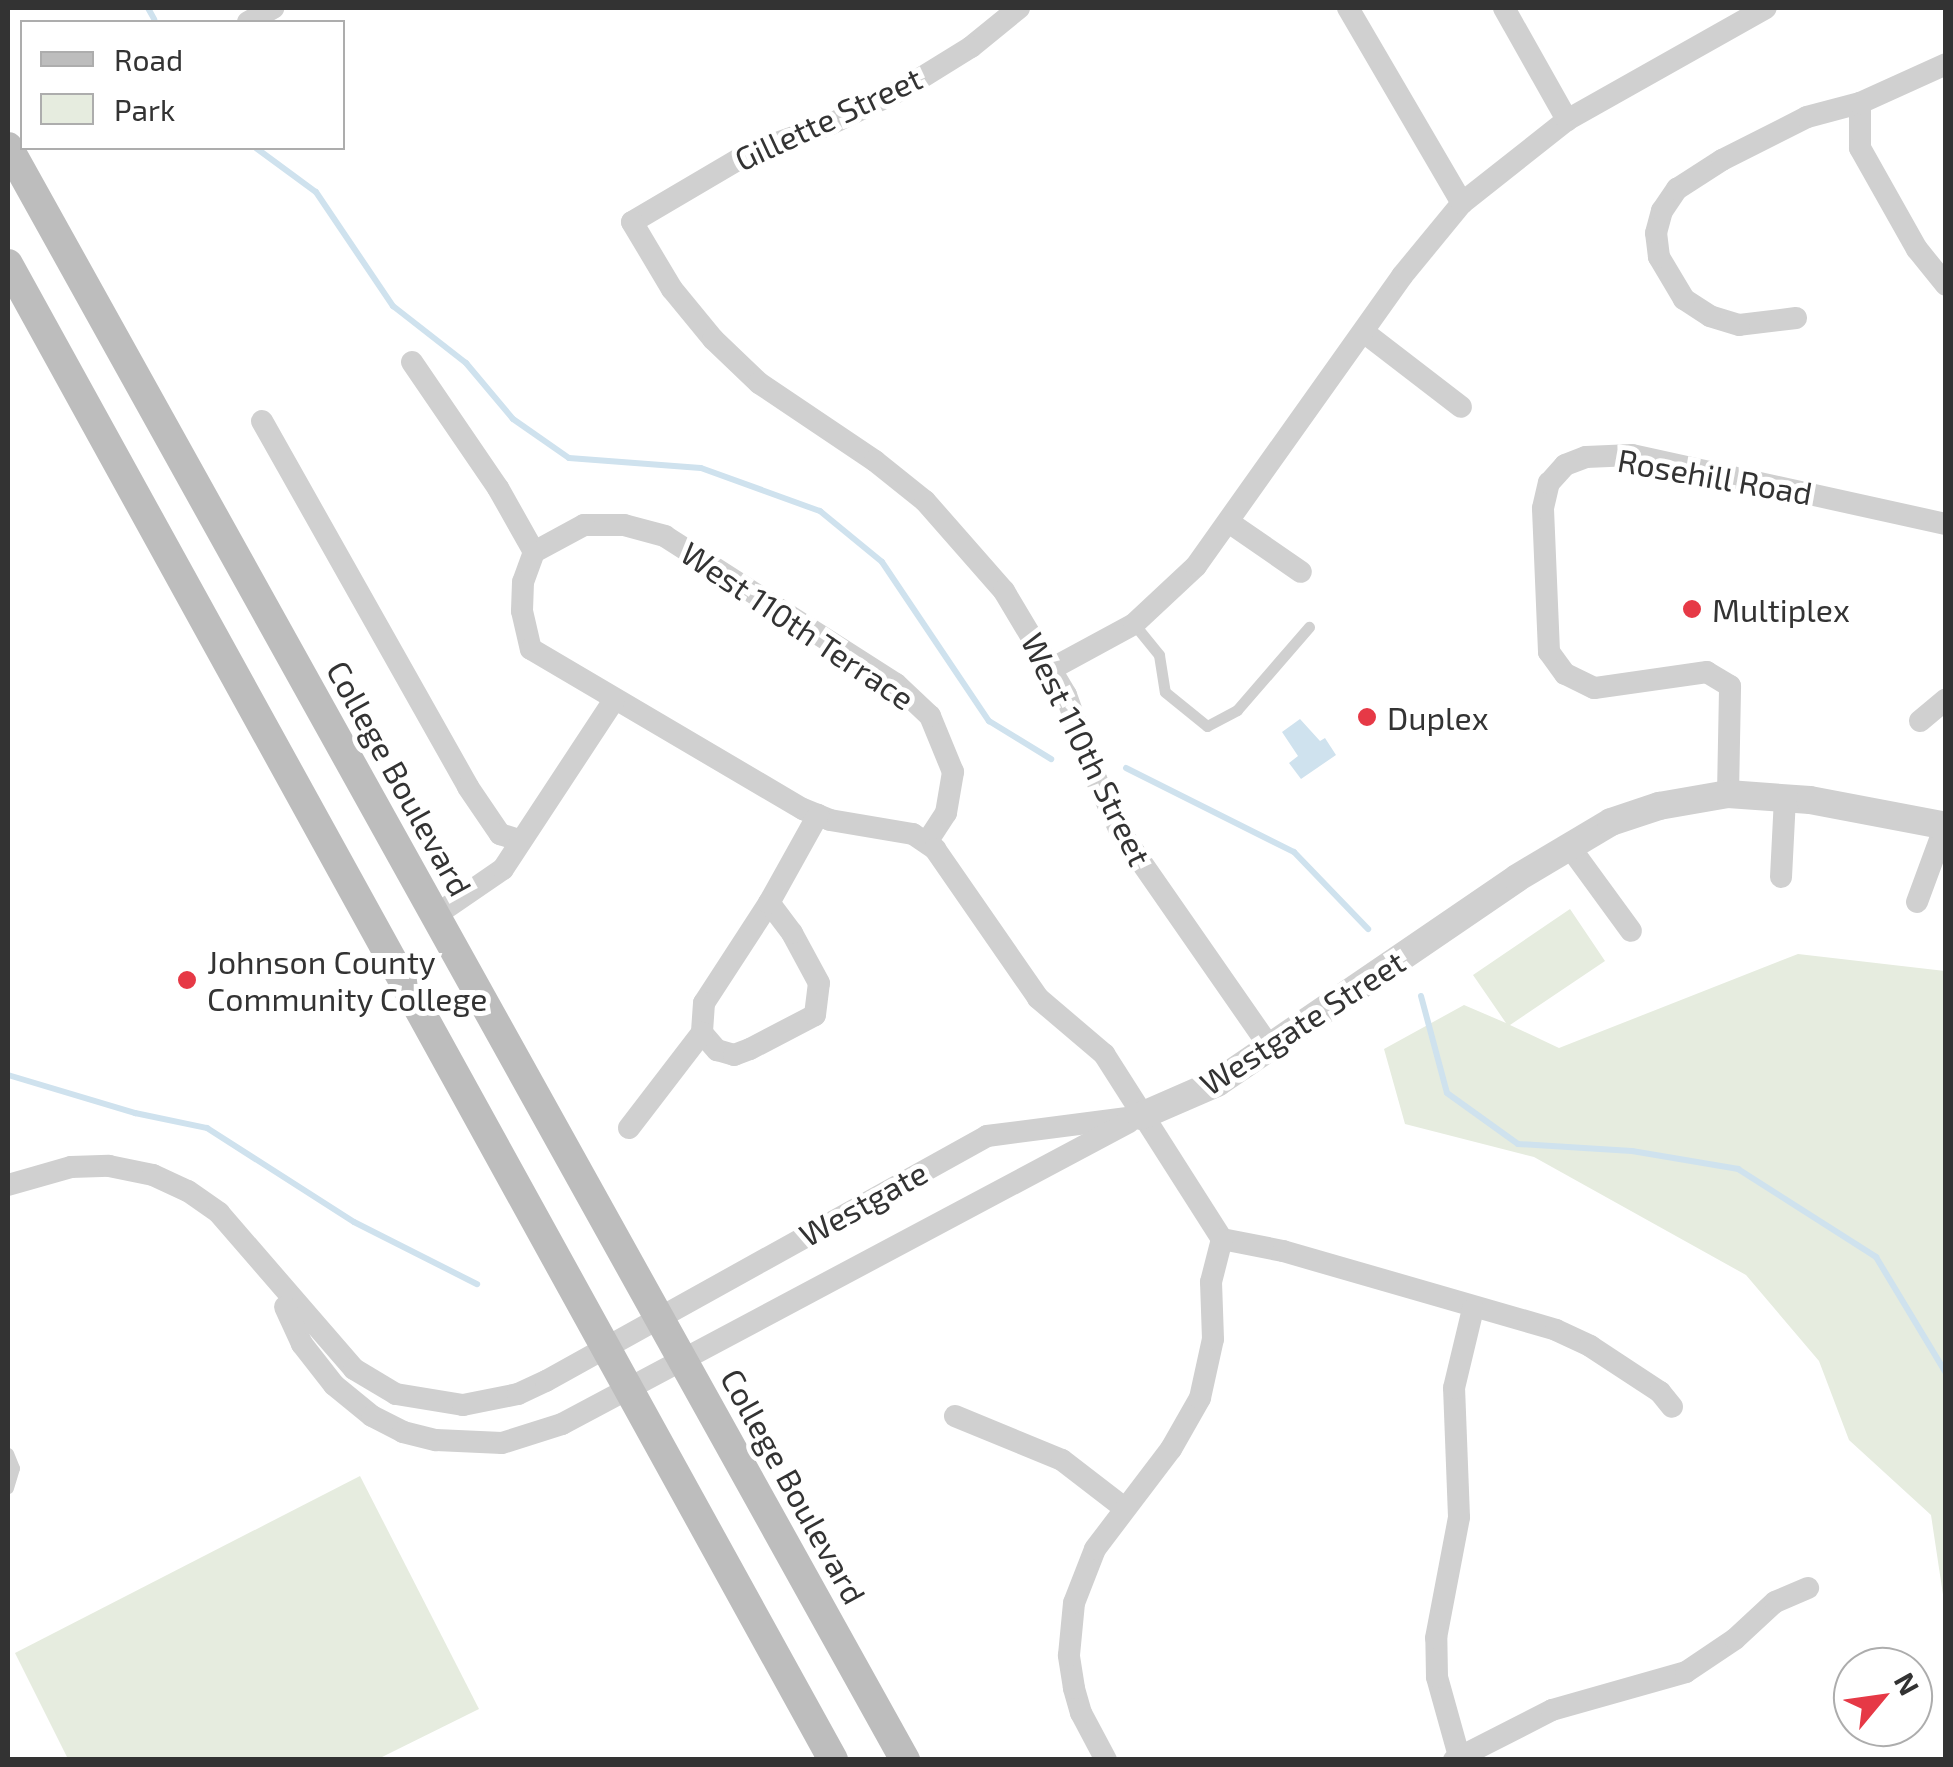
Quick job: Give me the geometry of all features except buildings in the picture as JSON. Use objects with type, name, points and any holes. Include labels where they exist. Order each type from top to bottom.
[{"type":"main road","name":"College Boulevard","points":[[14,152],[905,1760]]},
{"type":"main road","points":[[8,264],[834,1760]]},
{"type":"street","points":[[248,17],[274,8]]},
{"type":"street","name":"Gillette Street","points":[[632,222],[751,152],[832,124],[903,89],[971,48],[1019,8]]},
{"type":"street","points":[[1348,8],[1462,203]]},
{"type":"street","points":[[1504,8],[1567,120]]},
{"type":"street","points":[[1053,668],[1134,624],[1164,600],[1230,523],[1402,276],[1462,203],[1567,120],[1766,8]]},
{"type":"street","points":[[1796,318],[1739,324],[1710,316],[1684,299],[1658,257],[1656,233],[1662,211],[1677,189],[1722,160],[1807,117],[1860,104],[1946,64]]},
{"type":"street","points":[[1860,104],[1860,148],[1942,275]]},
{"type":"street","name":"West 110th Street","points":[[632,222],[672,289],[713,340],[759,383],[874,460],[965,542],[1004,591],[1053,668],[1122,833],[1269,1046]]},
{"type":"street","points":[[1365,334],[1461,407]]},
{"type":"street","points":[[412,362],[498,488],[534,552],[522,582],[522,611],[531,649],[744,778],[818,814],[912,834],[926,842],[955,872],[1038,998],[1104,1054],[1222,1238],[1300,1256],[1556,1330],[1590,1346],[1660,1392],[1672,1407]]},
{"type":"street","points":[[262,421],[468,787],[500,834],[521,841]]},
{"type":"street","name":"Rosehill Road","points":[[1728,794],[1730,686],[1707,672],[1594,688],[1564,674],[1548,652],[1543,508],[1549,483],[1566,465],[1586,456],[1632,455],[1946,524]]},
{"type":"street","points":[[1230,523],[1301,572]]},
{"type":"street","name":"West 110th Terrace","points":[[534,552],[584,525],[624,525],[665,536],[896,684],[930,716],[953,772],[946,813],[926,842]]},
{"type":"street","points":[[1920,721],[1946,699]]},
{"type":"street","points":[[436,915],[503,869],[614,700]]},
{"type":"street","name":"Westgate Street","points":[[272,1280],[302,1344],[334,1385],[372,1416],[403,1432],[468,1444],[502,1443],[562,1424],[1142,1116],[1217,1083],[1569,846],[1611,822],[1658,806],[1728,794],[1785,798],[1945,826]]},
{"type":"street","points":[[1781,877],[1785,798]]},
{"type":"street","points":[[630,1128],[702,1033],[704,1003],[769,903],[818,814]]},
{"type":"street","points":[[1917,902],[1945,826]]},
{"type":"street","points":[[1569,846],[1631,931]]},
{"type":"street","points":[[702,1033],[717,1050],[734,1054],[815,1015],[819,983],[792,932],[769,903]]},
{"type":"street","name":"Westgate","points":[[272,1280],[354,1369],[396,1394],[463,1405],[518,1394],[987,1136],[1142,1116]]},
{"type":"street","points":[[8,1185],[71,1167],[109,1166],[153,1175],[188,1191],[219,1213],[272,1280]]},
{"type":"street","points":[[1106,1760],[1081,1713],[1070,1654],[1074,1603],[1083,1574],[1123,1507],[1171,1449],[1200,1398],[1213,1339],[1211,1282],[1222,1238]]},
{"type":"street","points":[[1473,1309],[1454,1388],[1459,1517],[1436,1638],[1437,1677],[1457,1758],[1552,1710],[1686,1672],[1735,1638],[1775,1602],[1808,1588]]},
{"type":"street","points":[[955,1416],[1062,1460],[1123,1507]]},
{"type":"lane","points":[[1134,624],[1159,655],[1164,692],[1208,726],[1238,710],[1309,627]]},
{"type":"lane","points":[[8,1452],[14,1468],[8,1488]]},
{"type":"green space","points":[[1570,909],[1605,961],[1510,1025],[1559,1048],[1798,954],[1945,971],[1945,1608],[1931,1515],[1849,1440],[1819,1361],[1746,1275],[1534,1157],[1405,1124],[1384,1049],[1464,1005],[1506,1023],[1473,975]]},
{"type":"green space","points":[[360,1476],[479,1709],[378,1759],[68,1759],[15,1653]]},
{"type":"water","points":[[1300,719],[1320,741],[1325,738],[1336,755],[1301,779],[1289,763],[1298,756],[1282,732]]},
{"type":"waterway","points":[[148,8],[154,19]]},
{"type":"waterway","points":[[259,150],[316,192],[393,306],[466,363],[513,419],[569,458],[701,468],[820,511],[882,562],[989,721],[1051,759]]},
{"type":"waterway","points":[[1126,768],[1294,852],[1368,929]]},
{"type":"waterway","points":[[1421,996],[1447,1093],[1518,1144],[1632,1151],[1738,1169],[1876,1257],[1946,1373]]},
{"type":"waterway","points":[[8,1075],[135,1113],[207,1128],[354,1222],[477,1284]]},
{"type":"place","name":"Multiplex","points":[[1692,609]]},
{"type":"place","name":"Duplex","points":[[1367,717]]},
{"type":"place","name":"Johnson County Community College","points":[[187,980]]}]
